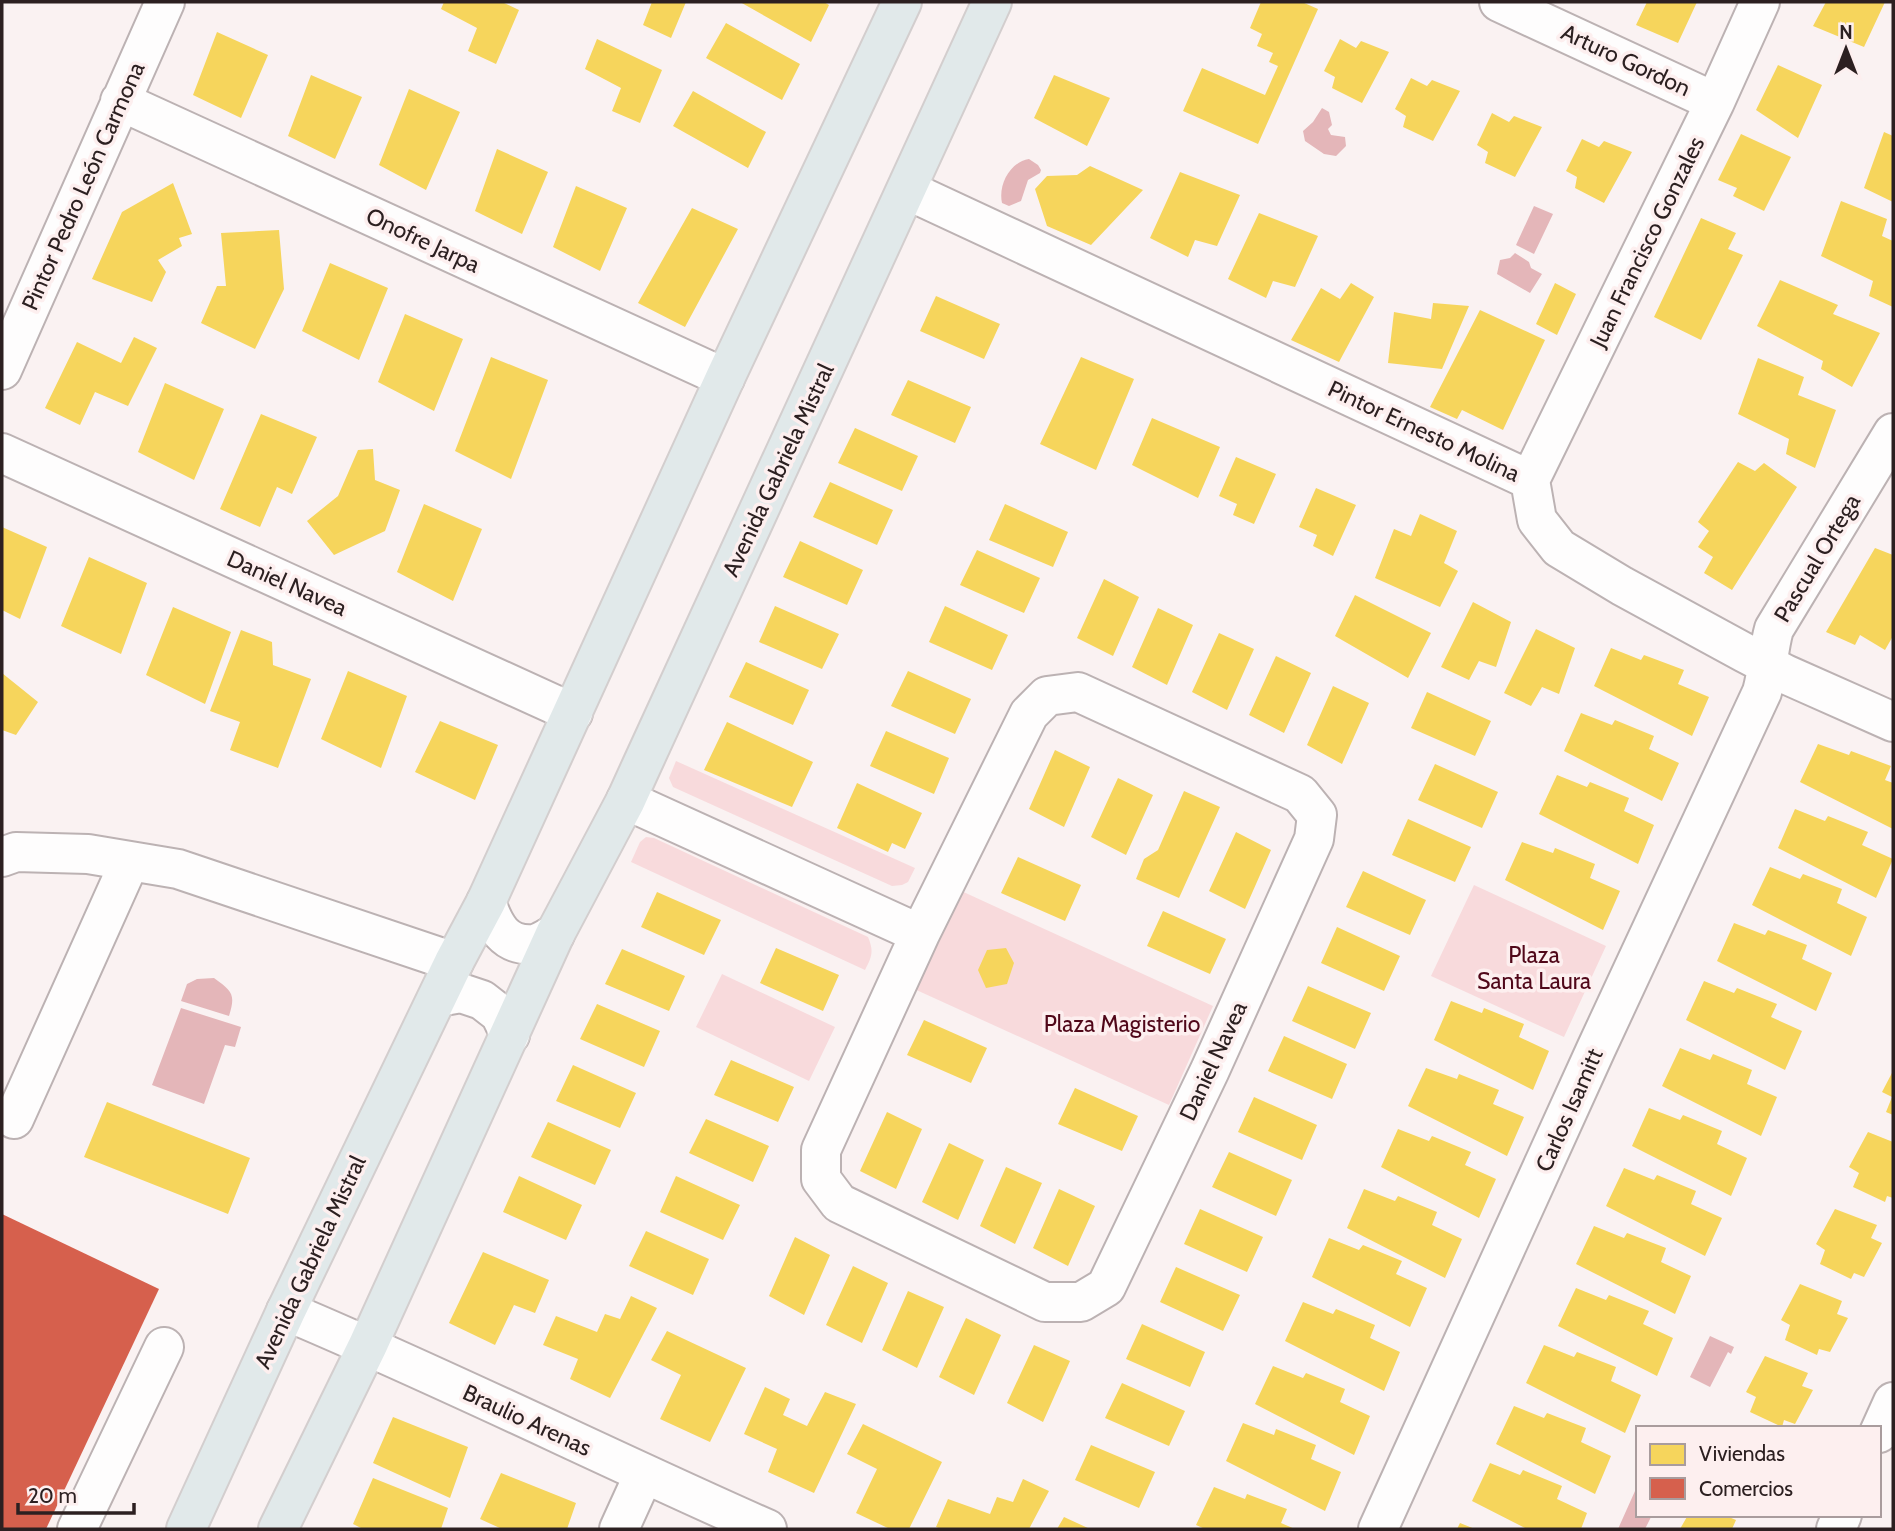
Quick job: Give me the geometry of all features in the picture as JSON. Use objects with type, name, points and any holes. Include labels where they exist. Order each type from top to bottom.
[{"type":"main road","name":"Avenida Gabriela Mistral","points":[[186,1529],[286,1311],[454,962],[486,902],[725,378],[902,2]]},
{"type":"main road","name":"Avenida Gabriela Mistral","points":[[278,1529],[368,1345],[555,934],[625,800],[992,2]]},
{"type":"street","name":"Pintor Pedro León Carmona","points":[[2,370],[165,2]]},
{"type":"street","name":"Arturo Gordon","points":[[1499,2],[1715,102]]},
{"type":"street","name":"Juan Francisco Gonzales","points":[[1530,480],[1715,102],[1760,2]]},
{"type":"street","name":"Onofre Jarpa","points":[[120,101],[725,378]]},
{"type":"street","name":"Pintor Ernesto Molina","points":[[907,190],[1530,480],[1537,520],[1559,548],[1765,678],[1893,722]]},
{"type":"street","name":"Pascual Ortega","points":[[1765,678],[1774,629],[1893,433]]},
{"type":"street","name":"Daniel Navea","points":[[2,453],[573,713]]},
{"type":"street","name":"Carlos Isamitt","points":[[1378,1529],[1765,678]]},
{"type":"street","name":"Daniel Navea","points":[[1078,692],[1300,794],[1317,815],[1314,839],[1210,1070],[1107,1287],[1081,1302],[1045,1302],[839,1203],[821,1179],[821,1150],[920,934],[1029,714],[1047,696],[1078,692]]},
{"type":"street","points":[[625,800],[920,934]]},
{"type":"street","points":[[2,857],[16,852],[88,854],[178,869],[454,962]]},
{"type":"street","points":[[14,1119],[130,860]]},
{"type":"street","points":[[486,902],[495,927],[513,942],[535,944],[555,934]]},
{"type":"street","points":[[438,997],[461,993],[482,1000],[500,1014],[510,1035]]},
{"type":"street","name":"Braulio Arenas","points":[[286,1311],[368,1345],[767,1529]]},
{"type":"street","points":[[77,1529],[164,1347]]},
{"type":"street","points":[[1881,1429],[1893,1402]]},
{"type":"street","points":[[619,1529],[644,1474]]},
{"type":"green space","points":[[676,761],[915,868],[908,882],[892,886],[673,787],[669,778]]},
{"type":"green space","points":[[646,837],[654,838],[868,937],[871,954],[865,970],[631,862],[640,842]]},
{"type":"green space","name":"Plaza Santa Laura","points":[[1474,885],[1606,946],[1564,1037],[1431,976]]},
{"type":"green space","name":"Plaza Magisterio","points":[[957,889],[1213,1006],[1169,1105],[912,988]]},
{"type":"green space","points":[[722,974],[835,1027],[809,1081],[696,1027]]},
{"type":"shaded area","points":[[1322,108],[1329,112],[1332,125],[1328,129],[1331,135],[1345,137],[1346,146],[1336,156],[1324,154],[1305,141],[1303,131]]},
{"type":"shaded area","points":[[1029,159],[1038,165],[1040,173],[1028,180],[1021,201],[1009,206],[1002,203],[1002,189],[1007,175],[1016,165]]},
{"type":"shaded area","points":[[1534,206],[1553,214],[1534,254],[1516,245]]},
{"type":"shaded area","points":[[1515,253],[1542,274],[1530,293],[1497,274],[1500,260],[1510,258]]},
{"type":"shaded area","points":[[214,978],[231,994],[229,1016],[181,1001],[187,984],[197,979]]},
{"type":"shaded area","points":[[181,1008],[241,1027],[235,1047],[225,1045],[204,1104],[152,1085]]},
{"type":"shaded area","points":[[1710,1336],[1734,1347],[1731,1354],[1728,1352],[1710,1387],[1690,1377]]},
{"type":"shaded area","points":[[1636,1491],[1636,1517],[1651,1517],[1645,1529],[1618,1529]]},
{"type":"building: Viviendas","points":[[444,2],[502,2],[519,10],[496,64],[468,51],[477,28],[441,9]]},
{"type":"building: Viviendas","points":[[652,2],[686,2],[671,38],[643,25]]},
{"type":"building: Viviendas","points":[[740,2],[824,2],[829,5],[811,42]]},
{"type":"building: Viviendas","points":[[1261,2],[1302,2],[1318,9],[1258,144],[1183,111],[1202,68],[1265,95],[1278,66],[1269,62],[1273,53],[1257,46],[1262,34],[1250,28]]},
{"type":"building: Viviendas","points":[[1647,2],[1697,2],[1678,43],[1636,25]]},
{"type":"building: Viviendas","points":[[1826,2],[1885,2],[1864,47],[1813,26]]},
{"type":"building: Viviendas","points":[[726,23],[800,64],[782,100],[706,58]]},
{"type":"building: Viviendas","points":[[217,32],[268,55],[241,118],[193,95]]},
{"type":"building: Viviendas","points":[[597,39],[662,70],[640,123],[612,111],[621,88],[585,69]]},
{"type":"building: Viviendas","points":[[1340,39],[1356,48],[1361,41],[1389,52],[1362,103],[1332,88],[1335,77],[1324,71]]},
{"type":"building: Viviendas","points":[[1778,65],[1822,85],[1798,138],[1756,110]]},
{"type":"building: Viviendas","points":[[311,75],[362,97],[335,159],[288,136]]},
{"type":"building: Viviendas","points":[[1054,75],[1110,98],[1087,146],[1034,118]]},
{"type":"building: Viviendas","points":[[1411,78],[1427,86],[1432,80],[1460,91],[1433,141],[1403,127],[1406,116],[1395,109]]},
{"type":"building: Viviendas","points":[[409,89],[460,112],[426,190],[379,165]]},
{"type":"building: Viviendas","points":[[693,91],[766,132],[748,168],[673,126]]},
{"type":"building: Viviendas","points":[[1492,113],[1509,122],[1514,116],[1542,127],[1515,177],[1485,163],[1488,152],[1477,145]]},
{"type":"building: Viviendas","points":[[1884,132],[1893,136],[1893,202],[1864,188]]},
{"type":"building: Viviendas","points":[[1741,134],[1791,157],[1764,211],[1733,196],[1737,188],[1718,180]]},
{"type":"building: Viviendas","points":[[1582,139],[1599,147],[1604,141],[1632,152],[1604,203],[1575,188],[1577,177],[1566,171]]},
{"type":"building: Viviendas","points":[[497,149],[548,172],[522,234],[475,211]]},
{"type":"building: Viviendas","points":[[1090,166],[1143,190],[1091,245],[1047,226],[1035,189],[1047,176],[1077,175]]},
{"type":"building: Viviendas","points":[[1180,172],[1240,195],[1217,246],[1195,240],[1188,257],[1150,238]]},
{"type":"building: Viviendas","points":[[173,183],[192,234],[179,238],[182,246],[158,260],[166,272],[152,302],[92,279],[122,212]]},
{"type":"building: Viviendas","points":[[576,186],[627,208],[600,271],[553,247]]},
{"type":"building: Viviendas","points":[[1841,201],[1887,219],[1882,236],[1893,241],[1893,307],[1869,296],[1873,281],[1821,256]]},
{"type":"building: Viviendas","points":[[692,208],[738,229],[685,327],[638,303]]},
{"type":"building: Viviendas","points":[[1259,213],[1318,236],[1295,287],[1273,281],[1266,298],[1228,279]]},
{"type":"building: Viviendas","points":[[1701,218],[1736,233],[1728,249],[1743,255],[1701,340],[1654,317]]},
{"type":"building: Viviendas","points":[[279,230],[284,289],[255,349],[201,323],[217,286],[226,286],[221,233]]},
{"type":"building: Viviendas","points":[[330,263],[388,288],[359,360],[302,331]]},
{"type":"building: Viviendas","points":[[1780,280],[1838,305],[1833,314],[1880,333],[1852,387],[1821,369],[1823,361],[1757,326]]},
{"type":"building: Viviendas","points":[[1351,283],[1374,297],[1339,362],[1291,340],[1321,288],[1340,299]]},
{"type":"building: Viviendas","points":[[1555,283],[1576,294],[1557,335],[1536,324]]},
{"type":"building: Viviendas","points":[[936,296],[1000,324],[984,359],[920,331]]},
{"type":"building: Viviendas","points":[[1433,303],[1469,306],[1442,369],[1388,363],[1394,312],[1431,319]]},
{"type":"building: Viviendas","points":[[1480,310],[1545,340],[1503,430],[1462,410],[1457,419],[1430,407]]},
{"type":"building: Viviendas","points":[[405,314],[463,339],[434,411],[378,382]]},
{"type":"building: Viviendas","points":[[134,337],[157,348],[128,406],[95,392],[80,425],[45,408],[77,342],[121,363]]},
{"type":"building: Viviendas","points":[[491,357],[548,380],[511,479],[455,451]]},
{"type":"building: Viviendas","points":[[1081,357],[1134,379],[1096,470],[1040,444]]},
{"type":"building: Viviendas","points":[[1758,358],[1804,377],[1798,395],[1836,410],[1815,468],[1786,454],[1789,439],[1738,414]]},
{"type":"building: Viviendas","points":[[908,380],[971,407],[955,443],[891,415]]},
{"type":"building: Viviendas","points":[[165,383],[224,409],[194,480],[138,452]]},
{"type":"building: Viviendas","points":[[261,414],[317,437],[292,494],[277,487],[260,527],[220,509]]},
{"type":"building: Viviendas","points":[[1152,418],[1220,447],[1198,498],[1132,465]]},
{"type":"building: Viviendas","points":[[855,428],[918,456],[902,491],[838,463]]},
{"type":"building: Viviendas","points":[[373,449],[375,480],[400,490],[385,531],[334,555],[307,521],[338,496],[358,450]]},
{"type":"building: Viviendas","points":[[1236,457],[1276,474],[1254,524],[1233,515],[1237,504],[1219,496]]},
{"type":"building: Viviendas","points":[[1738,462],[1755,471],[1764,463],[1797,487],[1732,590],[1704,573],[1713,557],[1698,547],[1709,531],[1698,522]]},
{"type":"building: Viviendas","points":[[830,482],[893,510],[877,545],[813,517]]},
{"type":"building: Viviendas","points":[[1316,488],[1356,505],[1333,556],[1313,546],[1317,535],[1299,527]]},
{"type":"building: Viviendas","points":[[424,504],[482,529],[453,601],[397,572]]},
{"type":"building: Viviendas","points":[[1005,504],[1068,532],[1053,567],[989,540]]},
{"type":"building: Viviendas","points":[[1420,514],[1457,531],[1444,563],[1458,571],[1440,607],[1375,578],[1394,529],[1411,536]]},
{"type":"building: Viviendas","points":[[2,527],[47,547],[20,619],[2,610]]},
{"type":"building: Viviendas","points":[[800,541],[863,570],[847,605],[783,577]]},
{"type":"building: Viviendas","points":[[1875,548],[1893,555],[1893,636],[1885,650],[1860,635],[1855,645],[1826,632]]},
{"type":"building: Viviendas","points":[[977,550],[1040,578],[1024,613],[960,585]]},
{"type":"building: Viviendas","points":[[89,557],[147,583],[121,654],[61,626]]},
{"type":"building: Viviendas","points":[[1104,579],[1139,597],[1113,656],[1077,638]]},
{"type":"building: Viviendas","points":[[1355,595],[1431,633],[1408,678],[1335,636]]},
{"type":"building: Viviendas","points":[[1473,602],[1511,622],[1496,667],[1479,661],[1469,680],[1441,667]]},
{"type":"building: Viviendas","points":[[775,606],[839,634],[822,669],[759,642]]},
{"type":"building: Viviendas","points":[[945,606],[1008,635],[992,670],[929,642]]},
{"type":"building: Viviendas","points":[[173,607],[231,632],[205,704],[146,675]]},
{"type":"building: Viviendas","points":[[1158,608],[1193,625],[1167,685],[1132,667]]},
{"type":"building: Viviendas","points":[[1536,629],[1575,648],[1559,694],[1542,687],[1531,706],[1504,693]]},
{"type":"building: Viviendas","points":[[241,630],[272,642],[273,665],[311,679],[278,768],[230,750],[240,722],[210,711]]},
{"type":"building: Viviendas","points":[[1219,633],[1254,649],[1227,710],[1192,692]]},
{"type":"building: Viviendas","points":[[1611,648],[1641,660],[1644,655],[1684,670],[1678,684],[1709,697],[1692,736],[1594,686]]},
{"type":"building: Viviendas","points":[[1276,656],[1311,673],[1284,733],[1249,715]]},
{"type":"building: Viviendas","points":[[746,662],[809,690],[793,725],[729,697]]},
{"type":"building: Viviendas","points":[[348,671],[407,696],[381,768],[321,739]]},
{"type":"building: Viviendas","points":[[908,671],[971,699],[955,734],[891,706]]},
{"type":"building: Viviendas","points":[[2,673],[38,702],[16,735],[2,730]]},
{"type":"building: Viviendas","points":[[1333,686],[1369,703],[1342,764],[1307,745]]},
{"type":"building: Viviendas","points":[[1427,692],[1491,721],[1475,756],[1411,728]]},
{"type":"building: Viviendas","points":[[1581,713],[1612,725],[1615,720],[1654,736],[1649,749],[1679,763],[1662,801],[1564,751]]},
{"type":"building: Viviendas","points":[[440,721],[498,745],[475,800],[415,772]]},
{"type":"building: Viviendas","points":[[727,722],[813,762],[792,807],[704,770]]},
{"type":"building: Viviendas","points":[[886,731],[949,758],[934,794],[870,766]]},
{"type":"building: Viviendas","points":[[1818,744],[1849,755],[1851,751],[1891,766],[1885,780],[1893,783],[1893,829],[1800,782]]},
{"type":"building: Viviendas","points":[[1055,750],[1090,767],[1064,827],[1029,809]]},
{"type":"building: Viviendas","points":[[1435,764],[1498,792],[1482,828],[1418,800]]},
{"type":"building: Viviendas","points":[[1557,775],[1587,787],[1590,782],[1629,798],[1624,811],[1654,825],[1638,864],[1539,814]]},
{"type":"building: Viviendas","points":[[1118,778],[1153,795],[1126,855],[1091,837]]},
{"type":"building: Viviendas","points":[[857,783],[922,813],[905,849],[892,843],[888,852],[837,828]]},
{"type":"building: Viviendas","points":[[1184,791],[1220,807],[1179,898],[1136,879],[1144,859],[1158,850]]},
{"type":"building: Viviendas","points":[[1795,809],[1825,821],[1828,816],[1868,832],[1862,845],[1893,859],[1876,898],[1778,848]]},
{"type":"building: Viviendas","points":[[1408,819],[1471,847],[1455,882],[1392,855]]},
{"type":"building: Viviendas","points":[[1236,832],[1271,850],[1245,909],[1209,891]]},
{"type":"building: Viviendas","points":[[1522,842],[1553,853],[1555,848],[1595,864],[1590,878],[1620,891],[1603,930],[1505,880]]},
{"type":"building: Viviendas","points":[[1018,857],[1081,885],[1065,921],[1001,893]]},
{"type":"building: Viviendas","points":[[1770,867],[1800,879],[1803,874],[1842,889],[1837,903],[1867,917],[1851,956],[1752,905]]},
{"type":"building: Viviendas","points":[[1363,871],[1426,900],[1410,935],[1346,907]]},
{"type":"building: Viviendas","points":[[657,892],[721,920],[704,955],[641,927]]},
{"type":"building: Viviendas","points":[[1163,911],[1226,939],[1210,974],[1147,946]]},
{"type":"building: Viviendas","points":[[1734,923],[1765,935],[1768,930],[1807,945],[1802,959],[1832,973],[1816,1011],[1717,961]]},
{"type":"building: Viviendas","points":[[1337,927],[1400,956],[1384,991],[1321,963]]},
{"type":"building: Viviendas","points":[[776,948],[839,975],[823,1011],[760,983]]},
{"type":"building: Viviendas","points":[[1006,948],[1014,963],[1007,984],[986,988],[978,970],[987,950]]},
{"type":"building: Viviendas","points":[[622,949],[685,976],[669,1011],[605,984]]},
{"type":"building: Viviendas","points":[[1704,981],[1734,993],[1737,988],[1777,1004],[1771,1017],[1802,1031],[1785,1070],[1686,1020]]},
{"type":"building: Viviendas","points":[[1308,986],[1371,1013],[1355,1049],[1292,1021]]},
{"type":"building: Viviendas","points":[[1451,1001],[1482,1013],[1484,1008],[1524,1024],[1519,1037],[1549,1051],[1533,1090],[1434,1040]]},
{"type":"building: Viviendas","points":[[597,1004],[660,1031],[644,1067],[580,1039]]},
{"type":"building: Viviendas","points":[[924,1020],[987,1048],[971,1083],[907,1055]]},
{"type":"building: Viviendas","points":[[1284,1036],[1347,1064],[1332,1099],[1268,1071]]},
{"type":"building: Viviendas","points":[[1680,1048],[1710,1060],[1713,1054],[1752,1070],[1747,1084],[1777,1097],[1761,1136],[1662,1086]]},
{"type":"building: Viviendas","points":[[731,1060],[794,1087],[778,1122],[714,1095]]},
{"type":"building: Viviendas","points":[[573,1065],[636,1093],[620,1128],[556,1101]]},
{"type":"building: Viviendas","points":[[1426,1068],[1457,1079],[1459,1074],[1499,1090],[1493,1104],[1524,1117],[1507,1156],[1408,1106]]},
{"type":"building: Viviendas","points":[[1893,1071],[1893,1115],[1886,1112],[1892,1097],[1882,1092]]},
{"type":"building: Viviendas","points":[[1075,1088],[1138,1116],[1122,1151],[1058,1124]]},
{"type":"building: Viviendas","points":[[1254,1097],[1317,1125],[1302,1160],[1238,1132]]},
{"type":"building: Viviendas","points":[[107,1102],[250,1158],[228,1214],[84,1157]]},
{"type":"building: Viviendas","points":[[1649,1108],[1680,1120],[1683,1115],[1722,1131],[1717,1144],[1747,1158],[1731,1196],[1632,1146]]},
{"type":"building: Viviendas","points":[[887,1112],[922,1129],[896,1189],[860,1171]]},
{"type":"building: Viviendas","points":[[706,1119],[769,1146],[753,1182],[689,1153]]},
{"type":"building: Viviendas","points":[[548,1122],[611,1150],[595,1185],[531,1157]]},
{"type":"building: Viviendas","points":[[1398,1129],[1429,1141],[1432,1136],[1471,1152],[1465,1165],[1496,1179],[1479,1218],[1381,1167]]},
{"type":"building: Viviendas","points":[[1868,1132],[1893,1142],[1893,1198],[1887,1196],[1885,1202],[1853,1187],[1859,1173],[1849,1167]]},
{"type":"building: Viviendas","points":[[949,1143],[984,1160],[958,1220],[922,1202]]},
{"type":"building: Viviendas","points":[[1229,1152],[1292,1180],[1276,1216],[1212,1187]]},
{"type":"building: Viviendas","points":[[1006,1167],[1042,1183],[1015,1244],[980,1226]]},
{"type":"building: Viviendas","points":[[1624,1168],[1654,1180],[1657,1175],[1696,1191],[1691,1204],[1722,1218],[1705,1256],[1606,1206]]},
{"type":"building: Viviendas","points":[[519,1176],[582,1205],[566,1240],[503,1212]]},
{"type":"building: Viviendas","points":[[676,1176],[740,1205],[723,1240],[660,1212]]},
{"type":"building: Viviendas","points":[[1059,1189],[1095,1206],[1068,1266],[1033,1248]]},
{"type":"building: Viviendas","points":[[1364,1189],[1395,1201],[1398,1196],[1437,1212],[1432,1225],[1462,1239],[1445,1278],[1347,1228]]},
{"type":"building: Viviendas","points":[[1200,1209],[1263,1237],[1247,1272],[1184,1244]]},
{"type":"building: Viviendas","points":[[1835,1209],[1877,1225],[1871,1238],[1882,1243],[1864,1277],[1854,1273],[1851,1279],[1820,1264],[1825,1250],[1816,1244]]},
{"type":"building: Viviendas","points":[[1594,1226],[1624,1238],[1627,1233],[1666,1248],[1661,1262],[1691,1276],[1675,1314],[1576,1264]]},
{"type":"building: Viviendas","points":[[646,1231],[709,1259],[693,1295],[629,1266]]},
{"type":"building: Viviendas","points":[[795,1237],[830,1255],[804,1315],[769,1296]]},
{"type":"building: Viviendas","points":[[1329,1238],[1359,1250],[1363,1245],[1402,1261],[1396,1274],[1427,1288],[1410,1327],[1312,1277]]},
{"type":"building: Viviendas","points":[[483,1252],[549,1280],[535,1313],[514,1305],[495,1345],[449,1323]]},
{"type":"building: Viviendas","points":[[853,1266],[888,1283],[862,1343],[826,1325]]},
{"type":"building: Viviendas","points":[[1176,1267],[1240,1295],[1223,1331],[1160,1302]]},
{"type":"building: Viviendas","points":[[1800,1284],[1842,1301],[1837,1314],[1848,1318],[1830,1352],[1819,1349],[1817,1355],[1785,1340],[1790,1325],[1781,1320]]},
{"type":"building: Viviendas","points":[[1576,1288],[1606,1300],[1609,1295],[1649,1311],[1643,1324],[1673,1338],[1657,1376],[1558,1326]]},
{"type":"building: Viviendas","points":[[908,1291],[944,1307],[917,1368],[882,1350]]},
{"type":"building: Viviendas","points":[[631,1296],[657,1308],[610,1398],[570,1379],[578,1359],[543,1345],[556,1316],[597,1332],[605,1314],[620,1319]]},
{"type":"building: Viviendas","points":[[1303,1302],[1333,1314],[1336,1309],[1375,1325],[1370,1338],[1400,1352],[1384,1391],[1285,1341]]},
{"type":"building: Viviendas","points":[[966,1318],[1001,1335],[974,1395],[939,1377]]},
{"type":"building: Viviendas","points":[[1142,1324],[1205,1352],[1190,1387],[1126,1359]]},
{"type":"building: Viviendas","points":[[667,1331],[746,1368],[710,1442],[660,1419],[681,1375],[651,1360]]},
{"type":"building: Viviendas","points":[[1034,1345],[1070,1361],[1043,1422],[1007,1403]]},
{"type":"building: Viviendas","points":[[1544,1345],[1574,1357],[1577,1352],[1616,1367],[1611,1381],[1641,1395],[1625,1433],[1526,1383]]},
{"type":"building: Viviendas","points":[[1765,1356],[1808,1373],[1802,1386],[1813,1390],[1795,1424],[1784,1420],[1782,1426],[1750,1412],[1756,1397],[1746,1392]]},
{"type":"building: Viviendas","points":[[1273,1366],[1303,1378],[1306,1373],[1345,1389],[1340,1402],[1370,1416],[1354,1455],[1255,1404]]},
{"type":"building: Viviendas","points":[[1122,1383],[1185,1411],[1169,1446],[1105,1418]]},
{"type":"building: Viviendas","points":[[765,1387],[790,1399],[783,1415],[807,1426],[825,1392],[856,1404],[814,1493],[768,1472],[777,1449],[744,1434]]},
{"type":"building: Viviendas","points":[[1514,1406],[1544,1418],[1547,1413],[1586,1428],[1581,1442],[1611,1456],[1595,1494],[1496,1444]]},
{"type":"building: Viviendas","points":[[393,1417],[468,1447],[450,1498],[373,1463]]},
{"type":"building: Viviendas","points":[[1243,1423],[1274,1435],[1276,1429],[1316,1445],[1311,1459],[1341,1472],[1325,1511],[1226,1461]]},
{"type":"building: Viviendas","points":[[863,1424],[942,1462],[909,1529],[890,1529],[856,1513],[877,1469],[847,1454]]},
{"type":"building: Viviendas","points":[[1091,1445],[1155,1472],[1139,1508],[1075,1480]]},
{"type":"building: Viviendas","points":[[1490,1463],[1520,1475],[1523,1470],[1562,1486],[1557,1499],[1587,1513],[1581,1529],[1527,1529],[1472,1501]]},
{"type":"building: Viviendas","points":[[501,1473],[576,1503],[567,1529],[502,1529],[480,1519]]},
{"type":"building: Viviendas","points":[[373,1478],[448,1508],[441,1529],[363,1529],[353,1524]]},
{"type":"building: Viviendas","points":[[1023,1479],[1049,1491],[1029,1529],[936,1527],[948,1499],[990,1514],[997,1497],[1013,1502]]},
{"type":"building: Viviendas","points":[[1214,1487],[1245,1499],[1247,1494],[1287,1509],[1281,1523],[1295,1529],[1205,1529],[1196,1525]]},
{"type":"building: Viviendas","points":[[1064,1517],[1090,1529],[1057,1529]]},
{"type":"building: Viviendas","points":[[1687,1517],[1729,1517],[1736,1520],[1732,1529],[1680,1529]]},
{"type":"building: Viviendas","points":[[1460,1523],[1475,1529],[1457,1529]]},
{"type":"building: Comercios","points":[[2,1214],[159,1289],[46,1529],[2,1529]]}]
